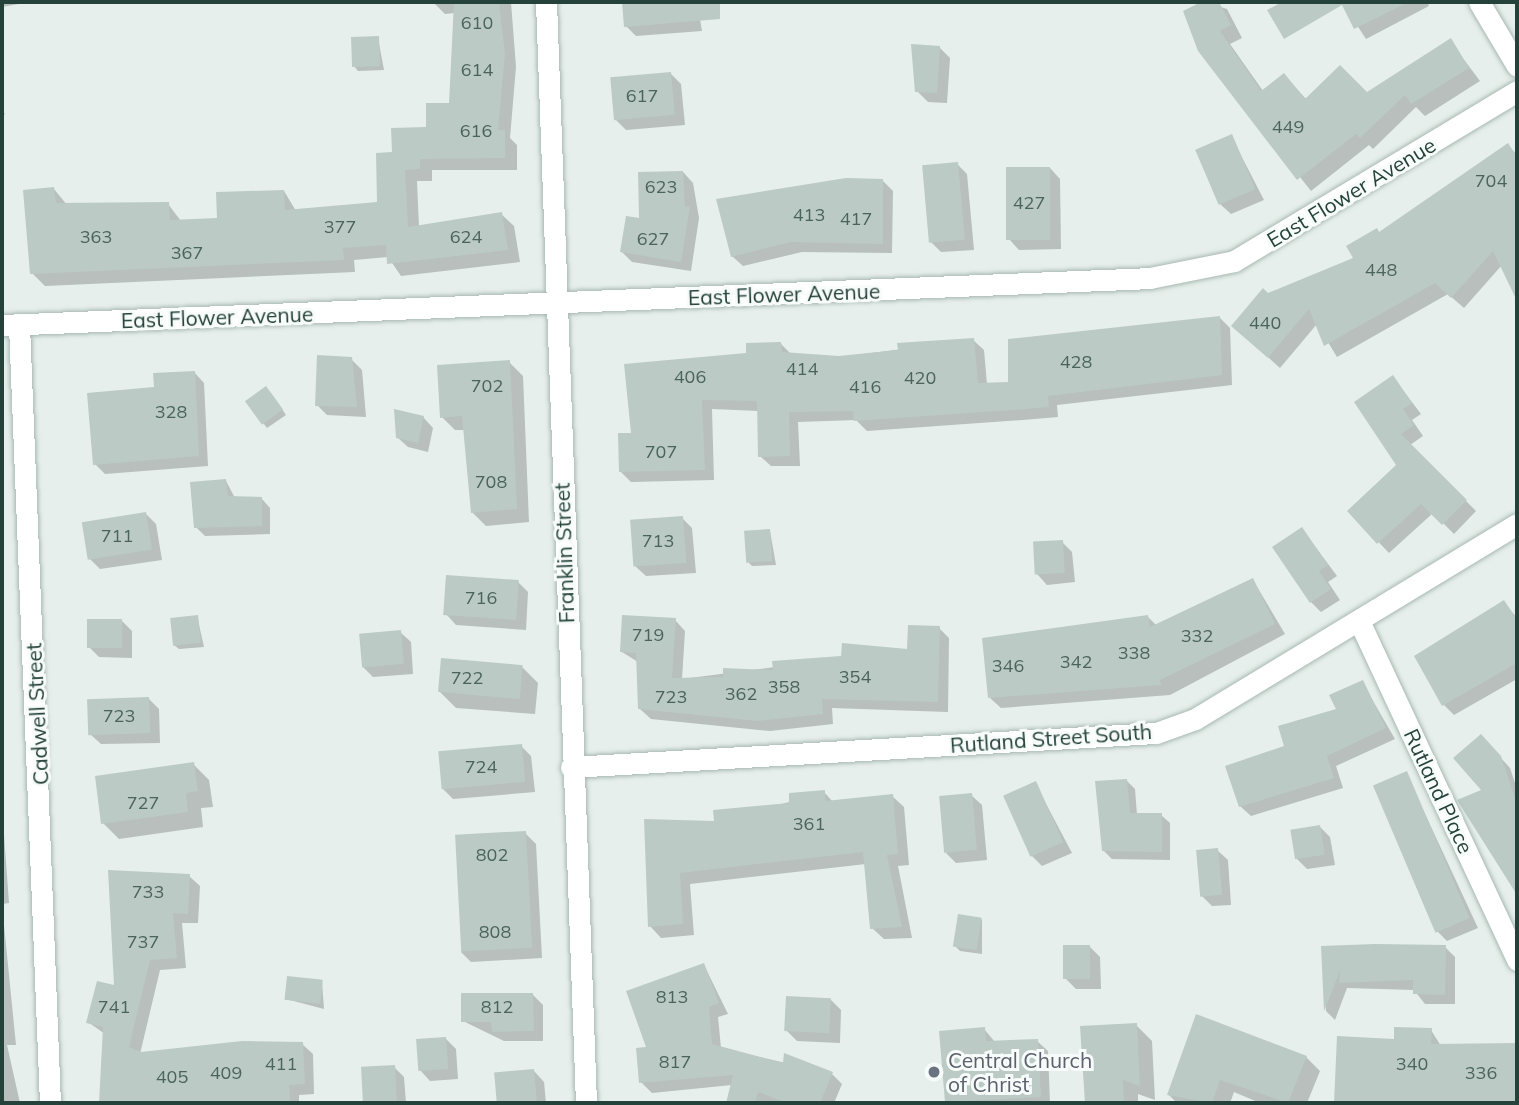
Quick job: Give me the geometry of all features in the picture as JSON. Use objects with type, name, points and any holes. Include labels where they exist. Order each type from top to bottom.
[{"type":"street","name":"Franklin Street","points":[[546,2],[571,767],[586,1103]]},
{"type":"street","points":[[1479,2],[1517,66]]},
{"type":"street","name":"East Flower Avenue","points":[[10,325],[1150,278],[1234,261],[1517,91]]},
{"type":"street","name":"Cadwell Street","points":[[10,325],[50,1103]]},
{"type":"street","name":"Rutland Street South","points":[[571,767],[1156,733],[1195,719],[1360,623],[1517,524]]},
{"type":"street","name":"Rutland Place","points":[[1360,623],[1517,960]]},
{"type":"building","points":[[454,2],[499,2],[505,54],[498,130],[505,130],[505,158],[420,159],[420,169],[405,170],[408,227],[502,212],[508,250],[387,264],[386,245],[343,248],[344,260],[30,274],[23,190],[54,187],[56,203],[169,202],[170,220],[217,218],[216,192],[284,190],[285,210],[377,202],[376,153],[392,152],[391,128],[426,127],[426,103],[449,103]]},
{"type":"building","points":[[622,2],[720,2],[720,19],[624,27]]},
{"type":"building","points":[[1201,2],[1219,2],[1231,25],[1220,31],[1261,91],[1284,73],[1305,99],[1340,65],[1367,92],[1451,38],[1469,68],[1411,104],[1405,95],[1360,138],[1356,134],[1297,180],[1198,51],[1183,11]]},
{"type":"building","points":[[1282,2],[1409,2],[1354,29],[1342,5],[1284,39],[1267,10]]},
{"type":"building","points":[[379,36],[380,66],[352,67],[351,37]]},
{"type":"building","points":[[911,44],[940,46],[937,93],[915,92]]},
{"type":"building","points":[[671,72],[675,115],[614,120],[610,77]]},
{"type":"building","points":[[1232,134],[1255,189],[1219,205],[1195,150]]},
{"type":"building","points":[[1508,143],[1517,157],[1517,301],[1493,251],[1451,298],[1435,283],[1324,346],[1309,309],[1268,358],[1231,326],[1263,288],[1268,293],[1353,258],[1346,246],[1377,228],[1379,232]]},
{"type":"building","points":[[958,162],[965,240],[929,243],[922,165]]},
{"type":"building","points":[[1006,167],[1050,167],[1050,240],[1006,240]]},
{"type":"building","points":[[683,171],[685,207],[690,206],[681,262],[620,252],[626,216],[639,218],[638,172]]},
{"type":"building","points":[[846,178],[883,179],[883,244],[790,242],[731,257],[716,199]]},
{"type":"building","points":[[1220,316],[1222,375],[1048,396],[1049,407],[854,421],[853,411],[789,412],[790,456],[758,457],[757,401],[702,400],[705,470],[619,472],[618,433],[631,433],[624,364],[746,353],[746,343],[781,342],[782,352],[839,356],[898,350],[897,343],[974,338],[978,383],[1008,382],[1008,339]]},
{"type":"building","points":[[317,355],[352,357],[357,407],[315,406]]},
{"type":"building","points":[[510,360],[517,509],[471,513],[462,416],[440,418],[437,365]]},
{"type":"building","points":[[195,371],[199,456],[93,465],[87,393],[154,387],[153,373]]},
{"type":"building","points":[[1393,375],[1412,403],[1403,409],[1414,425],[1401,434],[1467,500],[1442,525],[1421,504],[1377,544],[1347,511],[1396,465],[1354,402]]},
{"type":"building","points":[[266,386],[283,409],[262,425],[245,401]]},
{"type":"building","points":[[394,409],[424,416],[418,443],[396,438]]},
{"type":"building","points":[[226,479],[228,496],[262,497],[262,526],[194,528],[190,482]]},
{"type":"building","points":[[146,512],[152,550],[88,560],[82,522]]},
{"type":"building","points":[[683,516],[686,563],[633,567],[630,520]]},
{"type":"building","points":[[1302,527],[1328,565],[1319,571],[1331,589],[1310,603],[1272,547]]},
{"type":"building","points":[[770,529],[772,561],[746,563],[744,531]]},
{"type":"building","points":[[1063,540],[1065,573],[1035,575],[1033,542]]},
{"type":"building","points":[[446,575],[519,580],[516,620],[443,615]]},
{"type":"building","points":[[1253,578],[1275,624],[1160,680],[1161,685],[988,698],[982,638],[1148,615],[1150,627]]},
{"type":"building","points":[[1504,600],[1517,620],[1517,663],[1442,706],[1414,656]]},
{"type":"building","points":[[198,615],[201,643],[173,646],[170,618]]},
{"type":"building","points":[[622,615],[676,618],[672,678],[723,677],[723,668],[773,670],[772,661],[841,656],[842,643],[907,649],[908,625],[940,626],[938,702],[822,699],[823,714],[758,721],[638,709],[636,653],[620,652]]},
{"type":"building","points":[[87,619],[122,619],[122,648],[87,648]]},
{"type":"building","points":[[401,630],[404,664],[362,668],[359,634]]},
{"type":"building","points":[[441,658],[523,665],[520,699],[438,692]]},
{"type":"building","points":[[1363,680],[1386,728],[1327,756],[1334,778],[1239,807],[1225,766],[1284,746],[1278,726],[1336,709],[1329,695]]},
{"type":"building","points":[[149,697],[150,733],[88,735],[87,699]]},
{"type":"building","points":[[1481,734],[1501,756],[1517,804],[1517,895],[1457,800],[1481,790],[1453,758]]},
{"type":"building","points":[[522,744],[525,782],[442,789],[438,751]]},
{"type":"building","points":[[194,762],[198,791],[186,793],[188,812],[101,824],[95,776]]},
{"type":"building","points":[[1407,771],[1470,918],[1435,933],[1373,785]]},
{"type":"building","points":[[1127,779],[1130,813],[1162,813],[1162,852],[1102,851],[1095,781]]},
{"type":"building","points":[[1036,781],[1063,842],[1030,857],[1003,796]]},
{"type":"building","points":[[825,790],[825,801],[893,794],[898,854],[887,855],[902,927],[870,929],[863,852],[680,873],[683,924],[648,927],[644,819],[714,821],[713,810],[789,803],[789,793]]},
{"type":"building","points":[[972,793],[977,850],[944,853],[939,796]]},
{"type":"building","points":[[1320,825],[1325,855],[1295,859],[1290,830]]},
{"type":"building","points":[[526,831],[532,948],[461,952],[455,835]]},
{"type":"building","points":[[1218,848],[1222,895],[1200,897],[1196,850]]},
{"type":"building","points":[[108,870],[190,874],[188,914],[173,913],[177,958],[150,960],[129,1047],[141,1052],[242,1041],[303,1042],[305,1084],[289,1085],[290,1103],[99,1103],[103,1027],[86,1023],[97,981],[114,985]]},
{"type":"building","points":[[958,914],[982,918],[977,950],[953,947]]},
{"type":"building","points":[[1063,945],[1090,945],[1090,979],[1063,979]]},
{"type":"building","points":[[1446,945],[1445,995],[1413,994],[1413,980],[1339,983],[1340,971],[1324,1011],[1321,946]]},
{"type":"building","points":[[704,963],[719,1003],[709,1007],[712,1044],[783,1063],[784,1053],[833,1072],[820,1103],[787,1103],[758,1092],[755,1103],[726,1103],[733,1075],[639,1083],[636,1048],[646,1047],[626,991]]},
{"type":"building","points":[[287,976],[323,980],[320,1004],[284,1000]]},
{"type":"building","points":[[461,993],[533,993],[534,1031],[492,1032],[491,1022],[461,1022]]},
{"type":"building","points":[[786,996],[831,998],[829,1033],[784,1031]]},
{"type":"building","points":[[1196,1014],[1307,1056],[1288,1103],[1220,1080],[1212,1103],[1167,1095]]},
{"type":"building","points":[[1137,1023],[1140,1086],[1123,1080],[1124,1103],[1085,1103],[1080,1026]]},
{"type":"building","points":[[985,1027],[986,1041],[1038,1039],[1041,1097],[945,1102],[939,1031]]},
{"type":"building","points":[[1394,1027],[1432,1028],[1431,1044],[1517,1043],[1517,1102],[1334,1103],[1337,1036],[1394,1039]]},
{"type":"building","points":[[446,1037],[448,1069],[418,1071],[416,1039]]},
{"type":"building","points":[[395,1065],[397,1103],[363,1103],[361,1067]]},
{"type":"building","points":[[534,1069],[537,1103],[497,1103],[494,1072]]},
{"type":"place","name":"Central Church of Christ","points":[[934,1072]]}]
